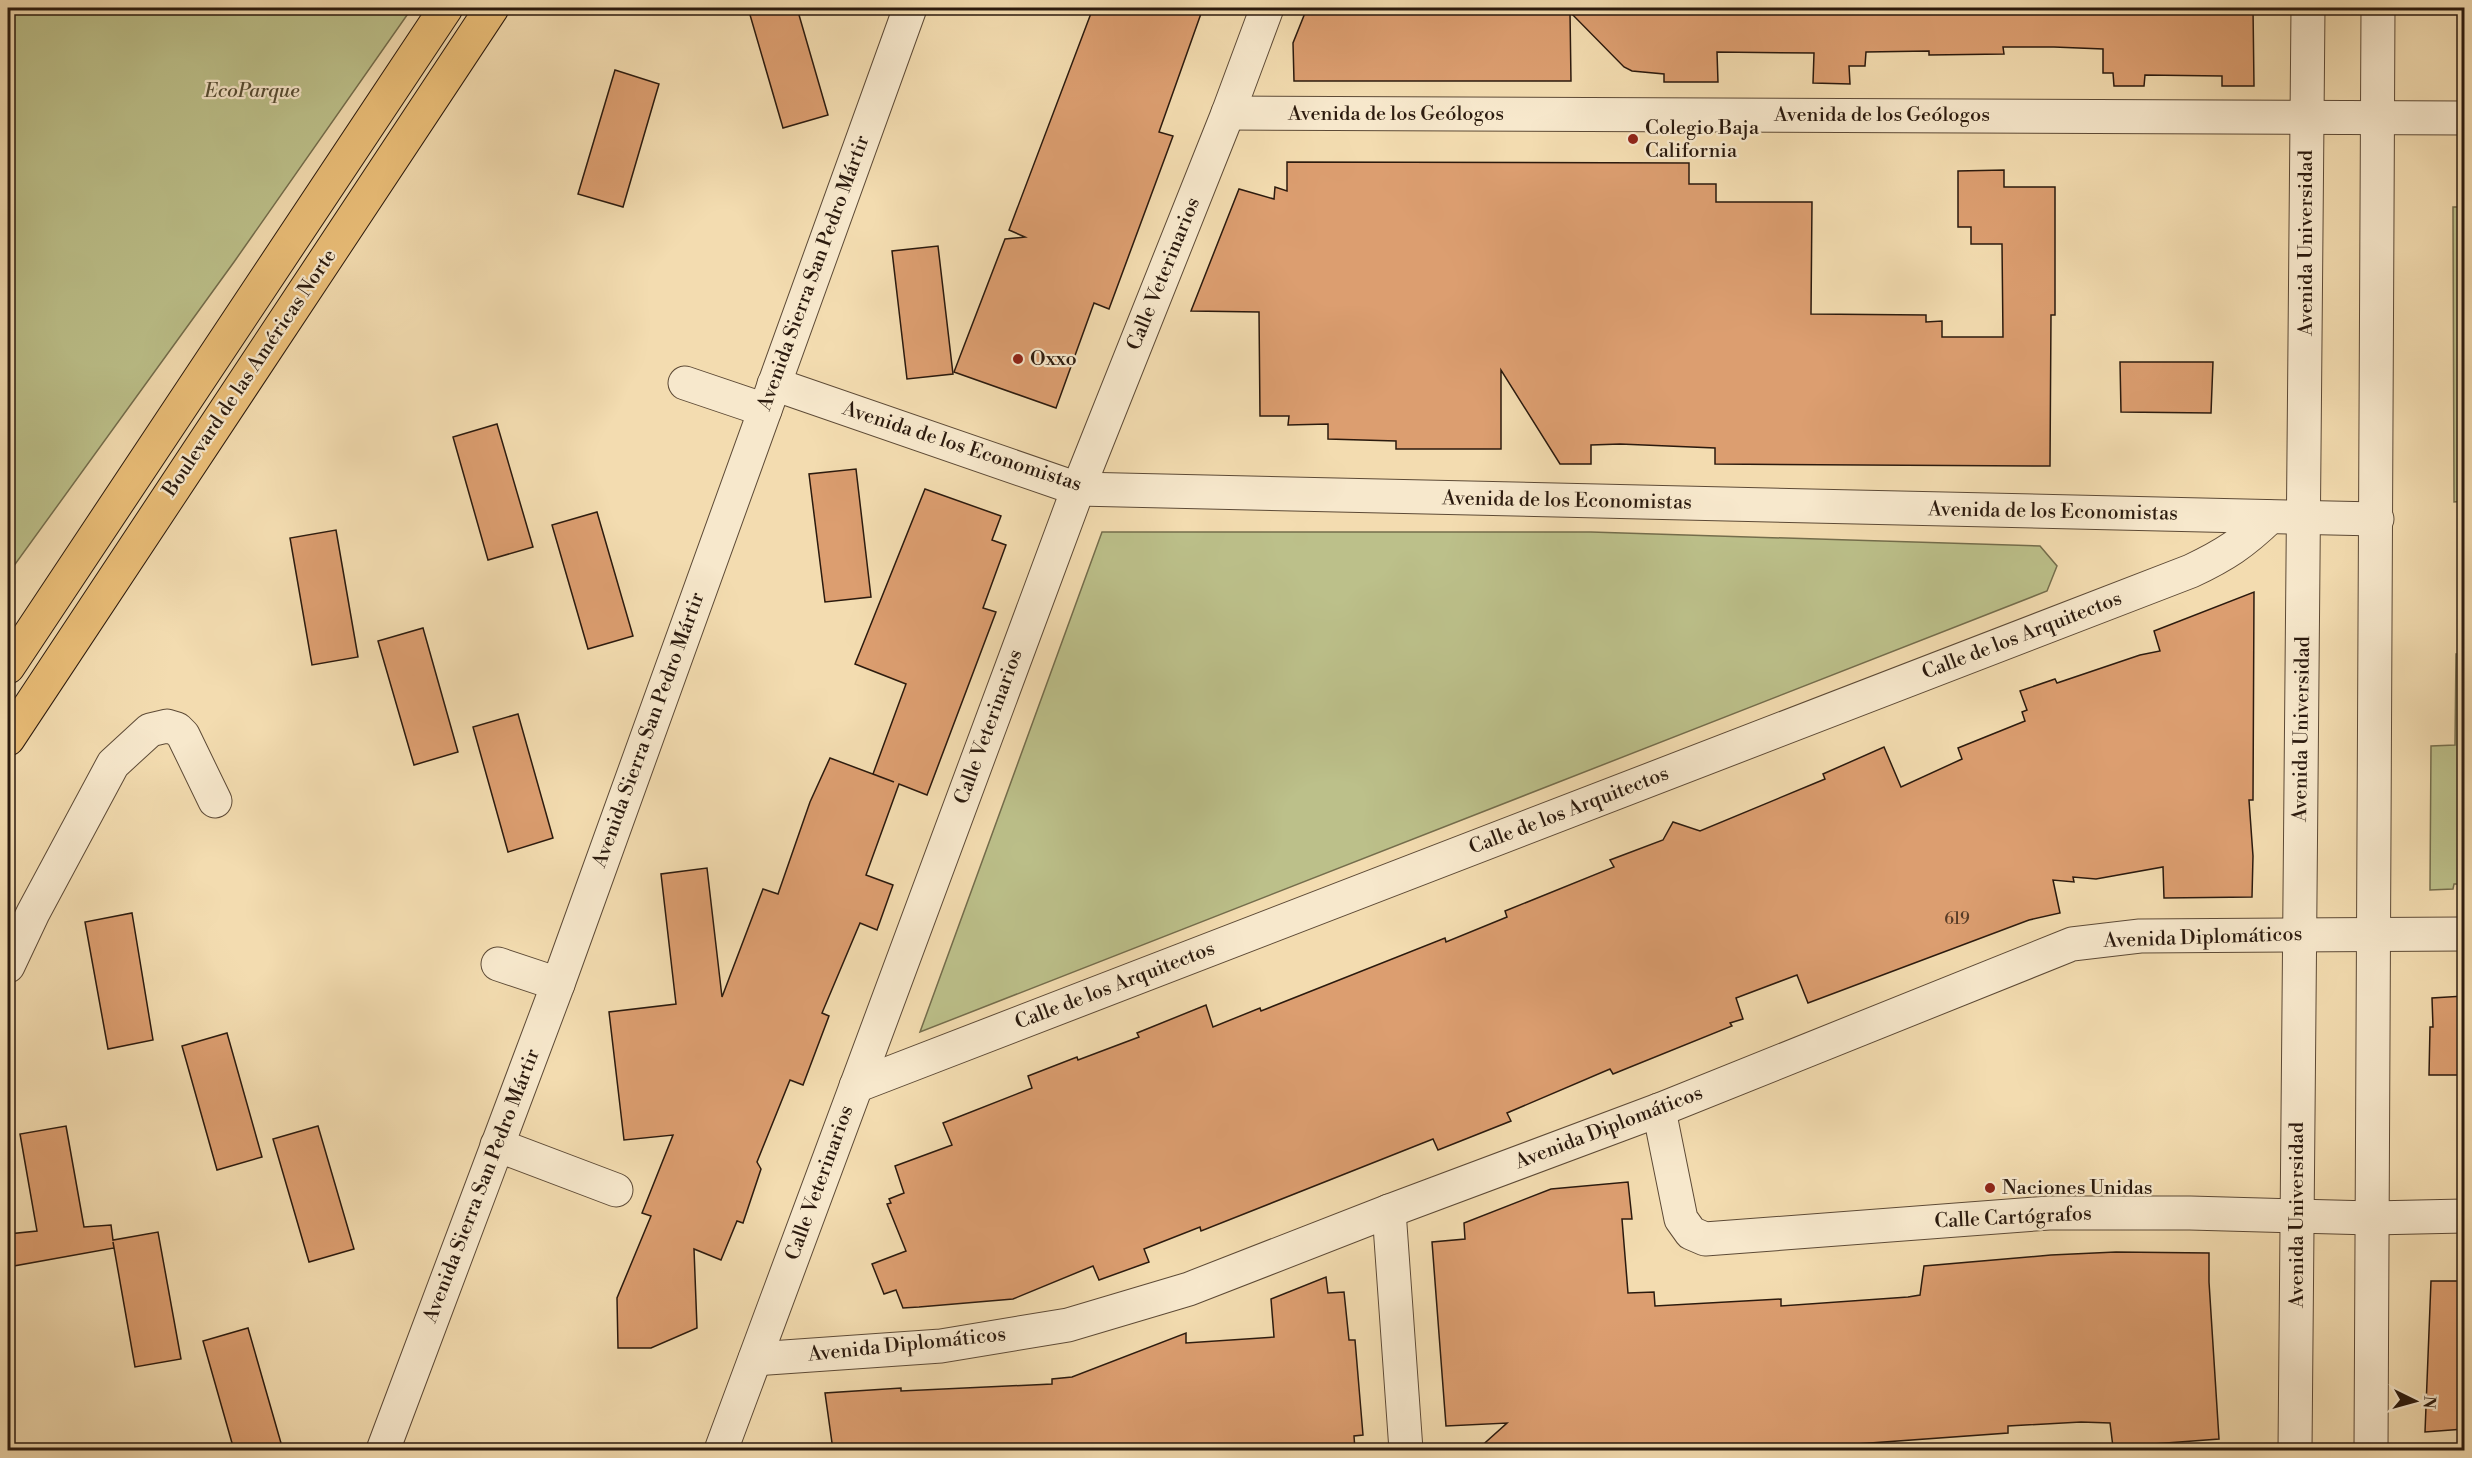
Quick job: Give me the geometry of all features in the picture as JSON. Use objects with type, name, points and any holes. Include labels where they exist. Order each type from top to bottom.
[{"type":"main road","name":"Boulevard de las Américas Norte","points":[[8,667],[446,8]]},
{"type":"main road","name":"Boulevard de las Américas Norte","points":[[8,739],[492,8]]},
{"type":"street","name":"Avenida Sierra San Pedro Mártir","points":[[382,1450],[558,984],[910,8]]},
{"type":"street","name":"Calle Veterinarios","points":[[721,1450],[1077,489],[1228,113],[1267,8]]},
{"type":"street","name":"Avenida Universidad","points":[[2295,1450],[2308,8]]},
{"type":"street","points":[[2371,1450],[2378,8]]},
{"type":"street","name":"Avenida de los Geólogos","points":[[1228,113],[2464,118]]},
{"type":"street","name":"Avenida de los Economistas","points":[[685,383],[769,397],[1077,489],[2377,519]]},
{"type":"street","name":"Calle de los Arquitectos","points":[[856,1086],[2191,571],[2223,556],[2245,541],[2270,517]]},
{"type":"street","points":[[8,966],[38,903],[113,764],[150,730],[167,726],[177,729],[183,735],[214,801]]},
{"type":"street","name":"Avenida Diplomáticos","points":[[755,1359],[941,1346],[1068,1325],[1189,1289],[1659,1110],[2072,944],[2140,936],[2464,934]]},
{"type":"street","points":[[498,964],[558,984]]},
{"type":"street","name":"Calle Cartógrafos","points":[[1659,1110],[1681,1219],[1691,1233],[1705,1239],[2049,1213],[2190,1213],[2372,1218],[2464,1216]]},
{"type":"street","points":[[497,1145],[615,1190]]},
{"type":"street","points":[[1389,1211],[1406,1450]]},
{"type":"green space","name":"EcoParque","points":[[8,8],[412,8],[234,262],[8,574]]},
{"type":"green space","points":[[2453,207],[2464,207],[2464,501],[2454,502]]},
{"type":"green space","points":[[1102,532],[1591,532],[2040,546],[2057,566],[2047,591],[920,1032]]},
{"type":"green space","points":[[2456,654],[2464,654],[2464,884],[2454,884],[2453,889],[2430,890],[2431,746],[2455,745]]},
{"type":"building","points":[[748,8],[797,8],[828,115],[783,128]]},
{"type":"building","points":[[1093,8],[1203,8],[1159,132],[1173,136],[1109,309],[1094,303],[1056,408],[954,372],[1005,239],[1025,237],[1009,230]]},
{"type":"building","points":[[1307,8],[2253,8],[2254,86],[2222,86],[2222,76],[2145,75],[2144,86],[2114,86],[2113,73],[2103,73],[2103,49],[2054,47],[2003,47],[2004,54],[1929,55],[1929,51],[1866,52],[1865,66],[1849,66],[1850,84],[1813,83],[1814,53],[1717,52],[1718,82],[1664,82],[1664,74],[1632,71],[1624,67],[1570,12],[1571,81],[1294,81],[1293,43]]},
{"type":"building","points":[[615,70],[659,84],[623,207],[578,194]]},
{"type":"building","points":[[1287,162],[1689,163],[1689,184],[1716,184],[1716,202],[1812,202],[1811,314],[1926,315],[1926,322],[1942,321],[1942,337],[2003,337],[2002,244],[1971,244],[1971,227],[1958,227],[1958,171],[2004,170],[2004,187],[2055,187],[2055,315],[2051,315],[2050,466],[1715,464],[1715,448],[1620,444],[1591,445],[1591,464],[1560,464],[1501,370],[1501,449],[1396,449],[1396,441],[1328,439],[1328,424],[1288,425],[1289,416],[1260,416],[1259,312],[1191,311],[1239,189],[1274,199],[1275,187],[1287,191]]},
{"type":"building","points":[[938,246],[953,374],[907,379],[892,251]]},
{"type":"building","points":[[2120,362],[2213,362],[2211,413],[2121,412]]},
{"type":"building","points":[[497,424],[533,547],[488,560],[453,437]]},
{"type":"building","points":[[856,469],[871,597],[825,602],[809,474]]},
{"type":"building","points":[[925,489],[1001,516],[992,540],[1006,545],[983,608],[996,612],[927,795],[899,784],[866,875],[893,885],[877,930],[860,923],[822,1013],[829,1016],[803,1085],[790,1080],[757,1162],[761,1169],[743,1223],[737,1221],[721,1260],[694,1249],[697,1328],[651,1348],[618,1348],[617,1298],[651,1216],[642,1213],[673,1135],[624,1140],[609,1012],[676,1004],[661,874],[707,868],[722,997],[763,889],[778,894],[810,802],[830,758],[894,782],[873,774],[906,684],[855,664]]},
{"type":"building","points":[[597,512],[633,636],[588,649],[552,525]]},
{"type":"building","points":[[336,530],[358,657],[312,665],[290,538]]},
{"type":"building","points":[[2254,592],[2253,800],[2249,800],[2253,856],[2252,897],[2164,898],[2163,867],[2096,879],[2073,877],[2074,882],[2053,880],[2060,913],[2029,920],[1808,1003],[1797,975],[1736,998],[1743,1019],[1730,1023],[1732,1026],[1613,1074],[1610,1069],[1507,1113],[1511,1121],[1438,1150],[1433,1139],[1201,1231],[1200,1227],[1144,1249],[1149,1262],[1099,1280],[1093,1266],[1013,1299],[919,1307],[903,1308],[896,1290],[884,1294],[872,1264],[906,1251],[887,1204],[891,1203],[889,1199],[904,1193],[895,1166],[952,1145],[943,1123],[1032,1088],[1028,1076],[1139,1037],[1137,1033],[1206,1005],[1213,1027],[1260,1008],[1261,1011],[1445,938],[1446,942],[1507,917],[1505,911],[1614,867],[1610,860],[1663,840],[1673,822],[1700,831],[1825,779],[1823,774],[1884,747],[1901,787],[1962,759],[1958,748],[2025,721],[2022,712],[2027,710],[2020,691],[2055,679],[2057,683],[2140,655],[2160,651],[2154,631]]},
{"type":"building","points":[[423,628],[458,752],[414,765],[378,641]]},
{"type":"building","points":[[518,714],[553,838],[508,852],[473,727]]},
{"type":"building","points":[[132,913],[153,1040],[108,1049],[85,922]]},
{"type":"building","points":[[2464,996],[2464,1075],[2429,1075],[2430,1027],[2433,1027],[2432,998]]},
{"type":"building","points":[[227,1033],[262,1157],[217,1170],[182,1046]]},
{"type":"building","points":[[66,1126],[84,1227],[111,1225],[113,1240],[158,1232],[181,1359],[135,1367],[113,1242],[114,1248],[8,1267],[8,1234],[37,1231],[20,1134]]},
{"type":"building","points":[[318,1126],[354,1249],[309,1262],[273,1139]]},
{"type":"building","points":[[1628,1182],[1632,1219],[1622,1219],[1628,1293],[1654,1292],[1655,1306],[1781,1299],[1781,1306],[1908,1297],[1920,1295],[1924,1266],[2116,1252],[2209,1253],[2219,1439],[2113,1447],[2110,1423],[2081,1422],[2008,1426],[2008,1433],[1829,1446],[1829,1450],[1477,1450],[1507,1423],[1446,1426],[1432,1242],[1465,1239],[1464,1223],[1551,1189]]},
{"type":"building","points":[[1326,1277],[1328,1293],[1344,1292],[1349,1340],[1355,1340],[1363,1435],[1354,1436],[1355,1450],[833,1450],[825,1393],[901,1388],[901,1391],[1052,1384],[1052,1379],[1072,1377],[1186,1333],[1186,1343],[1274,1337],[1271,1299]]},
{"type":"building","points":[[2431,1281],[2464,1281],[2464,1429],[2425,1432]]},
{"type":"building","points":[[248,1328],[283,1450],[234,1450],[203,1341]]},
{"type":"place","name":"Colegio Baja California","points":[[1633,139]]},
{"type":"place","name":"Oxxo","points":[[1018,359]]},
{"type":"place","name":"Naciones Unidas","points":[[1990,1188]]}]
